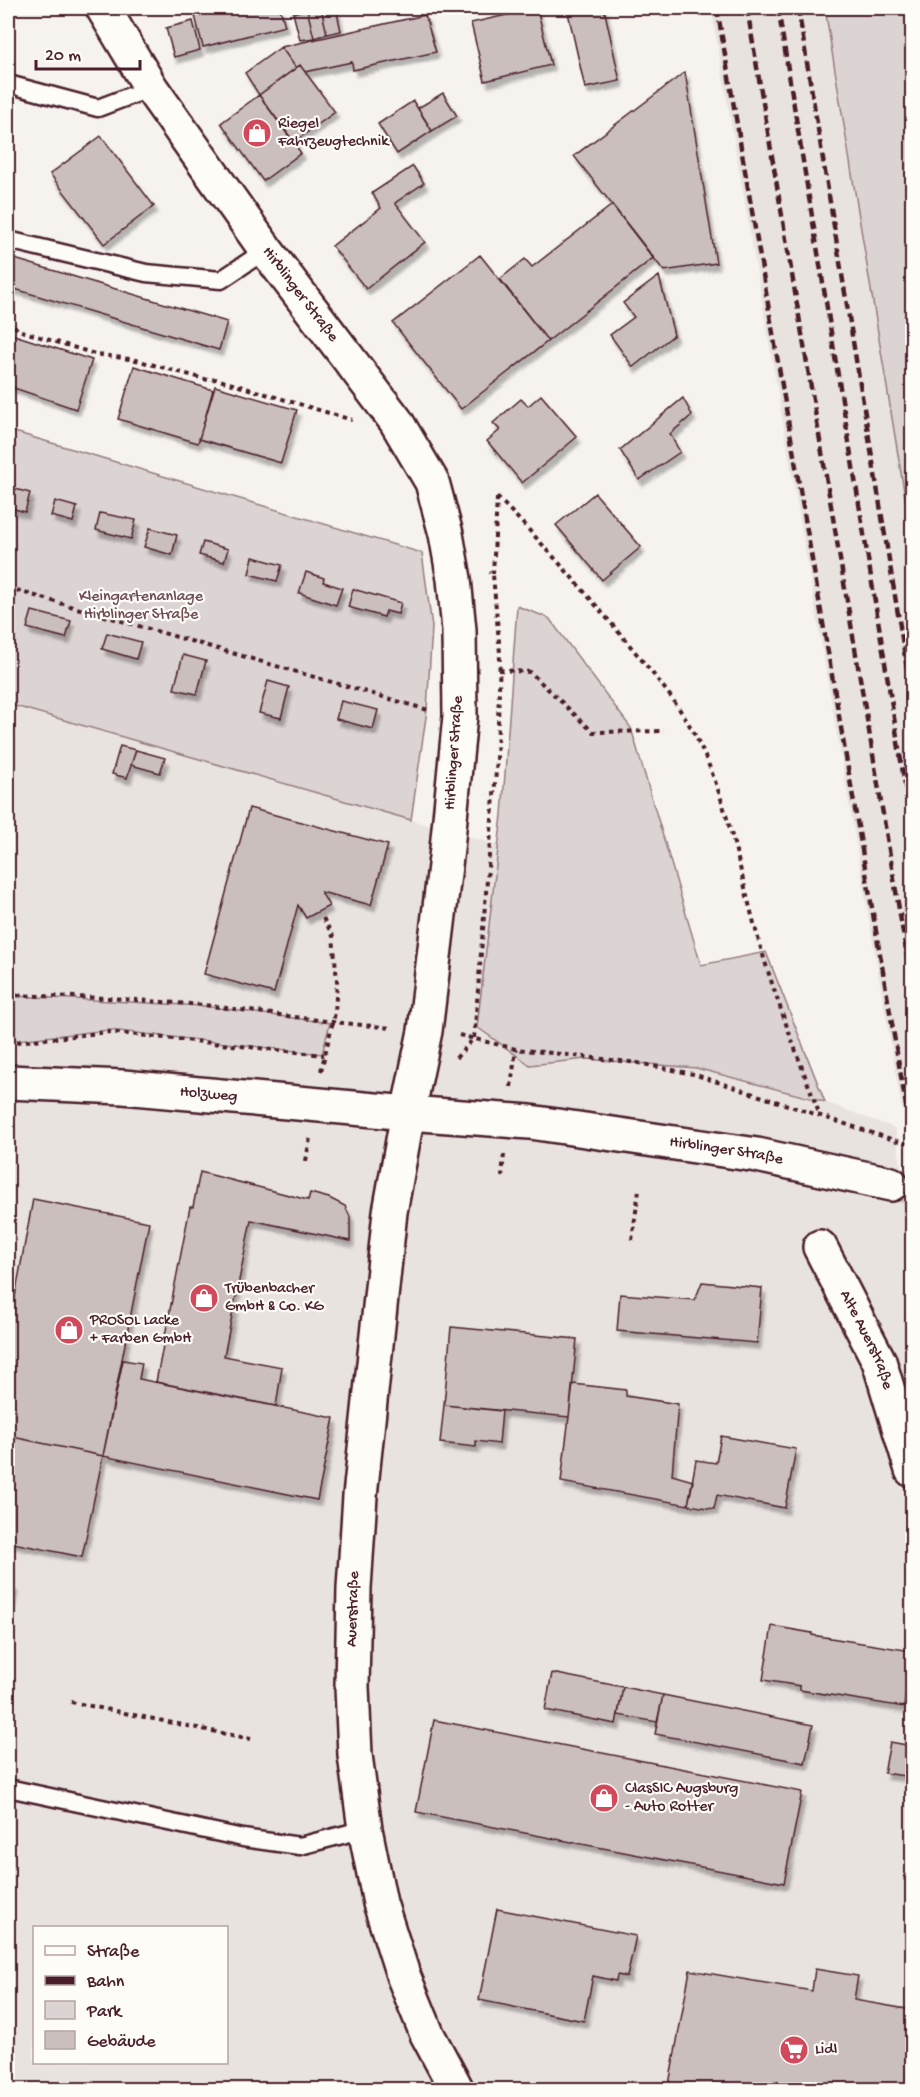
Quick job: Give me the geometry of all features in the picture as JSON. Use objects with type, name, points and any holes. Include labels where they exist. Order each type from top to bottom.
[{"type":"street","name":"Hirblinger Straße","points":[[103,8],[151,88],[266,250],[396,421],[432,482],[446,534],[454,579],[459,630],[460,716],[425,1031],[408,1113],[530,1122],[746,1154],[891,1184]]},
{"type":"street","name":"Holzweg","points":[[8,1082],[134,1088],[408,1113]]},
{"type":"street","name":"Auerstraße","points":[[408,1113],[388,1228],[366,1427],[354,1588],[352,1687],[355,1755],[365,1829],[380,1903],[403,1975],[427,2034],[457,2090]]},
{"type":"street","name":"Alte Auerstraße","points":[[820,1247],[879,1361],[912,1470]]},
{"type":"lane","points":[[8,84],[98,108],[151,88]]},
{"type":"lane","points":[[8,240],[146,273],[222,280],[266,250]]},
{"type":"lane","points":[[8,1788],[243,1838],[300,1846],[365,1829]]},
{"type":"path","points":[[8,319],[18,330],[95,354],[136,360],[208,380],[216,379],[357,422]]},
{"type":"path","points":[[493,575],[496,497],[534,535],[673,699],[696,737],[717,788],[760,946],[820,1116]]},
{"type":"path","points":[[8,588],[422,708],[460,716]]},
{"type":"path","points":[[499,670],[530,672],[593,732],[664,730]]},
{"type":"path","points":[[323,918],[333,936],[337,981],[333,1022]]},
{"type":"path","points":[[8,995],[109,998],[204,1005],[333,1022],[425,1031],[474,1038],[516,1048],[638,1064],[693,1074],[906,1144]]},
{"type":"path","points":[[8,1043],[109,1032],[324,1055]]},
{"type":"path","points":[[632,1240],[639,1190]]},
{"type":"path","points":[[8,1632],[12,1633],[8,1658]]},
{"type":"path","points":[[71,1702],[251,1739]]},
{"type":"shaded area","points":[[711,8],[912,8],[912,1108],[902,1110]]},
{"type":"shaded area","points":[[8,704],[498,845],[477,1026],[529,1065],[586,1059],[696,1068],[825,1102],[895,1128],[912,1230],[912,2089],[8,2089]]},
{"type":"green space","points":[[825,8],[912,8],[912,540],[833,58]]},
{"type":"green space","name":"Kleingartenanlage Hirblinger Straße","points":[[8,430],[422,553],[432,627],[427,710],[411,820],[8,704]]},
{"type":"green space","points":[[517,606],[549,618],[631,728],[701,965],[766,952],[825,1102],[696,1068],[586,1059],[530,1065],[477,1027],[502,815]]},
{"type":"green space","points":[[8,997],[204,1006],[330,1023],[322,1054],[109,1030],[8,1041]]},
{"type":"building","points":[[193,8],[280,8],[285,26],[203,47]]},
{"type":"building","points":[[321,8],[327,34],[314,38],[307,9]]},
{"type":"building","points":[[321,8],[336,8],[341,31],[327,34]]},
{"type":"building","points":[[537,8],[551,65],[485,81],[471,23]]},
{"type":"building","points":[[567,8],[604,8],[620,81],[585,88]]},
{"type":"building","points":[[307,9],[314,38],[300,40],[293,13]]},
{"type":"building","points":[[425,15],[436,52],[353,70],[352,62],[305,72],[300,65],[296,68],[281,47]]},
{"type":"building","points":[[193,21],[200,50],[174,57],[166,28]]},
{"type":"building","points":[[281,47],[296,68],[259,95],[245,73]]},
{"type":"building","points":[[300,65],[335,112],[294,142],[259,95]]},
{"type":"building","points":[[685,72],[716,263],[664,271],[574,156]]},
{"type":"building","points":[[443,93],[457,116],[432,131],[418,108]]},
{"type":"building","name":"Riegel Fahrzeugtechnik","points":[[259,95],[301,153],[263,181],[221,123]]},
{"type":"building","points":[[413,101],[432,131],[397,154],[378,124]]},
{"type":"building","points":[[101,136],[154,206],[104,244],[50,174]]},
{"type":"building","points":[[413,166],[424,183],[395,203],[425,242],[366,289],[332,246],[381,208],[372,193]]},
{"type":"building","points":[[612,205],[653,258],[548,341],[500,279],[525,259],[532,267]]},
{"type":"building","points":[[480,255],[548,341],[461,409],[393,323]]},
{"type":"building","points":[[8,257],[227,322],[219,350],[8,287]]},
{"type":"building","points":[[659,276],[674,335],[633,367],[610,335],[634,317],[623,303]]},
{"type":"building","points":[[8,333],[92,360],[76,409],[8,386]]},
{"type":"building","points":[[134,366],[213,390],[198,443],[118,419]]},
{"type":"building","points":[[215,386],[297,410],[281,463],[199,439]]},
{"type":"building","points":[[541,395],[577,437],[522,483],[487,441],[500,430],[493,423],[521,399],[528,406]]},
{"type":"building","points":[[683,398],[692,415],[670,434],[680,452],[639,480],[620,450]]},
{"type":"building","points":[[8,487],[30,493],[25,512],[8,507]]},
{"type":"building","points":[[595,493],[641,547],[602,580],[556,525]]},
{"type":"building","points":[[55,501],[77,507],[73,522],[51,516]]},
{"type":"building","points":[[100,513],[136,520],[131,539],[96,530]]},
{"type":"building","points":[[150,528],[177,535],[172,555],[144,547]]},
{"type":"building","points":[[203,542],[228,549],[224,562],[199,555]]},
{"type":"building","points":[[253,557],[282,565],[277,581],[249,574]]},
{"type":"building","points":[[306,572],[324,578],[323,582],[342,588],[336,605],[299,593]]},
{"type":"building","points":[[353,589],[401,603],[398,614],[386,611],[384,617],[348,607]]},
{"type":"building","points":[[32,611],[71,621],[66,638],[27,628]]},
{"type":"building","points":[[107,633],[141,642],[136,659],[102,649]]},
{"type":"building","points":[[183,655],[206,661],[197,694],[174,689]]},
{"type":"building","points":[[268,681],[289,687],[281,718],[259,713]]},
{"type":"building","points":[[341,701],[378,710],[373,729],[336,719]]},
{"type":"building","points":[[120,746],[136,750],[127,778],[112,774]]},
{"type":"building","points":[[136,750],[165,758],[160,773],[131,765]]},
{"type":"building","points":[[249,808],[388,845],[371,905],[321,892],[329,906],[306,918],[298,905],[274,993],[204,974]]},
{"type":"building","name":"Trübenbacher GmbH & Co. KG","points":[[200,1172],[308,1200],[310,1193],[329,1198],[345,1206],[350,1217],[350,1241],[251,1220],[224,1356],[282,1367],[276,1406],[156,1382],[190,1207],[193,1207]]},
{"type":"building","name":"PROSOL Lacke + Farben GmbH","points":[[33,1199],[149,1222],[103,1456],[8,1436],[8,1334]]},
{"type":"building","points":[[702,1282],[762,1288],[757,1343],[617,1331],[620,1294],[695,1300]]},
{"type":"building","points":[[451,1327],[577,1339],[569,1417],[444,1405]]},
{"type":"building","points":[[123,1360],[142,1363],[139,1379],[334,1418],[317,1500],[103,1456]]},
{"type":"building","points":[[573,1384],[626,1390],[626,1396],[678,1404],[672,1475],[693,1481],[688,1505],[561,1482]]},
{"type":"building","points":[[444,1405],[502,1411],[499,1444],[476,1441],[476,1447],[440,1443]]},
{"type":"building","points":[[8,1436],[103,1456],[82,1557],[8,1542]]},
{"type":"building","points":[[721,1436],[796,1449],[785,1508],[717,1495],[714,1509],[688,1505],[696,1460],[716,1463]]},
{"type":"building","points":[[8,1585],[14,1586],[8,1618]]},
{"type":"building","points":[[772,1626],[812,1633],[812,1635],[912,1651],[904,1707],[800,1690],[800,1686],[763,1680]]},
{"type":"building","points":[[552,1673],[623,1687],[616,1724],[545,1710]]},
{"type":"building","points":[[623,1687],[663,1695],[657,1722],[618,1715]]},
{"type":"building","points":[[663,1695],[813,1725],[805,1763],[655,1734]]},
{"type":"building","points":[[434,1720],[802,1792],[784,1883],[416,1812]]},
{"type":"building","points":[[890,1742],[912,1746],[912,1777],[884,1773]]},
{"type":"building","points":[[497,1909],[636,1936],[627,1977],[617,1975],[616,1981],[593,1976],[584,2021],[479,2000]]},
{"type":"building","name":"Lidl","points":[[815,1969],[858,1976],[854,2000],[912,2010],[912,2090],[668,2090],[690,1970],[812,1991]]},
{"type":"tunnel","points":[[891,1184],[912,1188]]},
{"type":"railway","points":[[717,8],[912,1140]]},
{"type":"railway","points":[[747,8],[912,986]]},
{"type":"railway","points":[[778,8],[912,828]]},
{"type":"railway","points":[[798,8],[912,699]]},
{"type":"place","name":"Riegel Fahrzeugtechnik","points":[[257,133]]},
{"type":"place","name":"Trübenbacher GmbH & Co. KG","points":[[204,1298]]},
{"type":"place","name":"PROSOL Lacke + Farben GmbH","points":[[69,1330]]},
{"type":"place","name":"ClasSIC Augsburg - Auto Rotter","points":[[604,1798]]},
{"type":"place","name":"Lidl","points":[[794,2050]]}]
